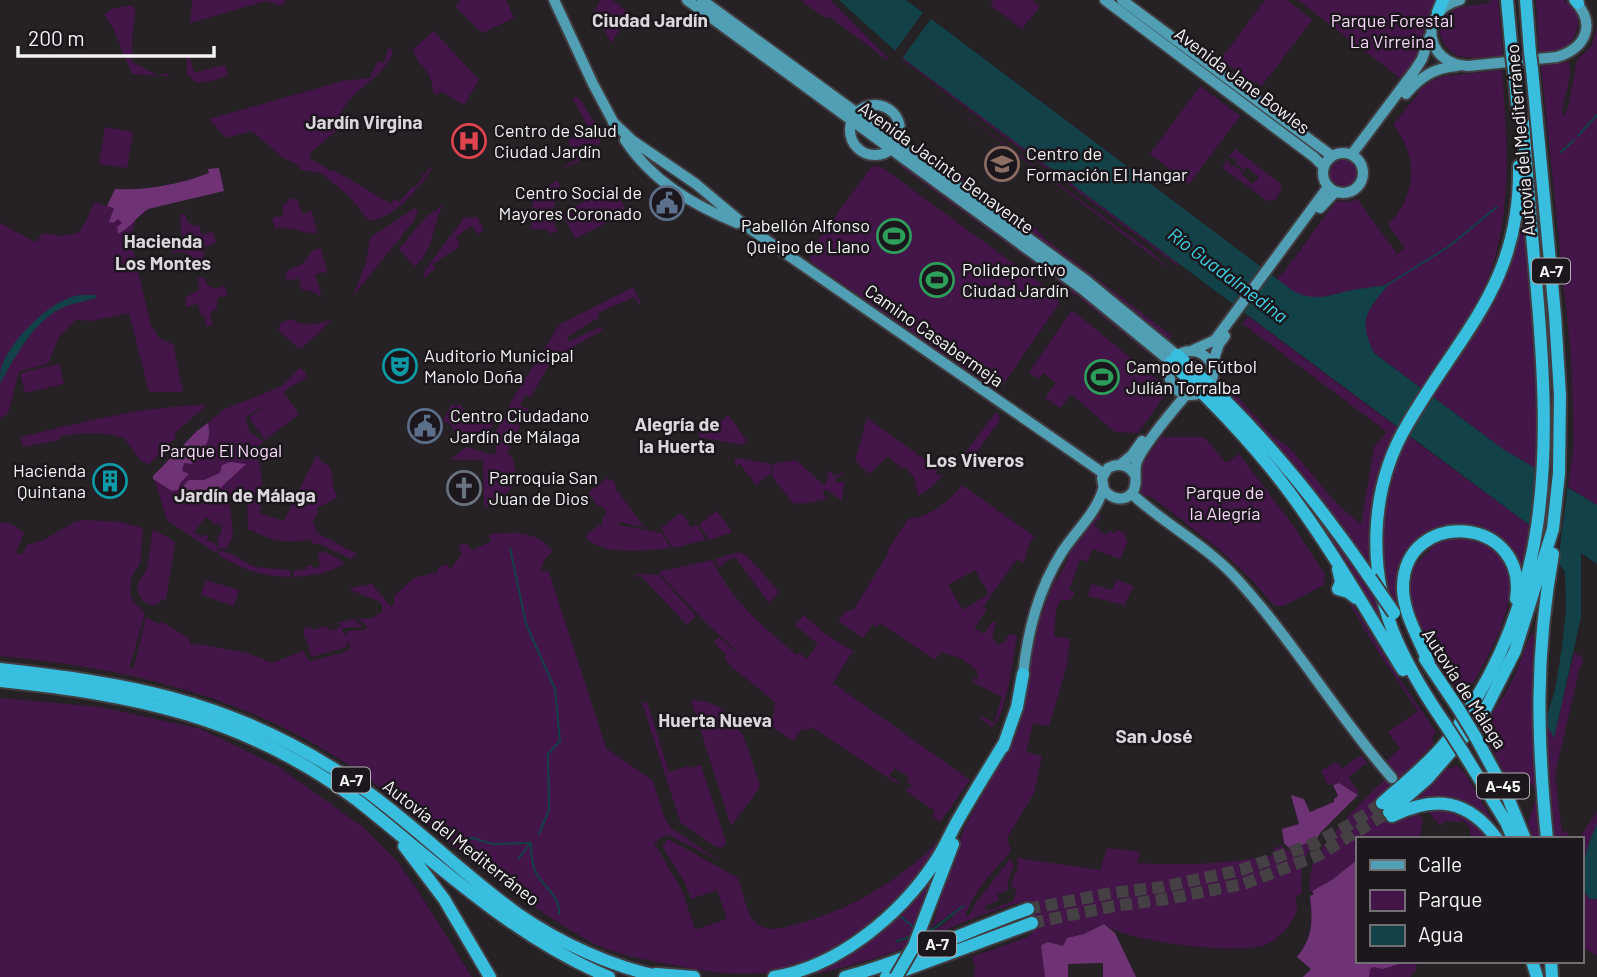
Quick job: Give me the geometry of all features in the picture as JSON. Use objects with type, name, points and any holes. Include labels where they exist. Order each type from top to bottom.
[{"type":"highway","name":"Autovía del Mediterráneo","points":[[1388,810],[1427,779],[1482,716],[1515,651],[1540,577],[1544,552],[1544,370],[1522,123],[1518,110],[1507,0]]},
{"type":"highway","name":"Autovía del Mediterráneo","points":[[1388,810],[1413,776],[1446,743],[1482,689],[1544,552],[1555,546],[1553,529],[1559,473],[1560,395],[1526,0]]},
{"type":"highway","points":[[1442,721],[1396,639],[1379,580],[1376,534],[1379,506],[1395,448],[1405,427],[1482,311],[1507,257],[1517,215],[1518,110]]},
{"type":"highway","name":"Avenida Jacinto Benavente","points":[[1174,358],[1298,480],[1361,564]]},
{"type":"highway","name":"Avenida Jacinto Benavente","points":[[1206,389],[1287,488],[1333,556],[1340,573],[1338,589],[1352,594],[1367,611],[1427,706],[1442,721]]},
{"type":"highway","points":[[1429,664],[1408,617],[1404,575],[1421,546],[1448,530],[1478,532],[1492,540],[1508,556],[1517,582],[1517,595],[1507,638]]},
{"type":"highway","points":[[1544,552],[1544,608],[1538,683],[1540,756],[1547,837]]},
{"type":"highway","name":"Autovía de Málaga","points":[[1361,564],[1475,736],[1507,795],[1524,837]]},
{"type":"highway","name":"Autovía del Mediterráneo","points":[[0,669],[148,690],[240,719],[287,741],[332,767],[375,797],[519,914],[581,950],[645,974],[662,977]]},
{"type":"highway","points":[[896,977],[914,946],[959,829],[1005,742],[1017,707],[1023,674]]},
{"type":"highway","name":"Autovía del Mediterráneo","points":[[0,681],[90,691],[194,715],[280,752],[338,786],[516,927],[577,964],[609,977]]},
{"type":"highway","name":"Autovía de Málaga","points":[[1442,721],[1506,822],[1512,837]]},
{"type":"highway","points":[[774,977],[807,969],[834,955],[878,924],[907,897],[937,860],[1005,742]]},
{"type":"highway","points":[[1388,810],[1436,802],[1460,807],[1487,824],[1496,837]]},
{"type":"highway","points":[[381,819],[421,866],[444,899],[490,977]]},
{"type":"highway","name":"A-7","points":[[845,977],[916,954],[1028,909]]},
{"type":"highway","name":"A-7","points":[[886,977],[1032,923]]},
{"type":"highway","points":[[645,974],[694,977]]},
{"type":"main road","points":[[554,0],[593,84],[628,145],[668,187],[704,209],[746,226]]},
{"type":"main road","name":"Avenida Jacinto Benavente","points":[[687,0],[701,3],[894,145],[1174,358]]},
{"type":"main road","name":"Avenida Jane Bowles","points":[[1105,0],[1324,167]]},
{"type":"main road","name":"Avenida Jane Bowles","points":[[1122,0],[1332,156]]},
{"type":"main road","points":[[1355,156],[1422,58],[1432,23],[1441,6],[1460,0]]},
{"type":"main road","points":[[1355,156],[1416,81],[1439,69],[1558,57],[1571,53],[1582,43],[1586,32],[1586,16],[1576,1]]},
{"type":"main road","points":[[1431,33],[1438,53],[1457,66]]},
{"type":"main road","points":[[870,105],[881,105],[891,111],[900,127],[894,145],[879,155],[870,155],[859,150],[851,138],[854,116],[870,105]]},
{"type":"main road","points":[[613,122],[633,141],[746,226]]},
{"type":"main road","points":[[1339,153],[1355,156],[1363,167],[1363,180],[1357,189],[1349,193],[1331,189],[1324,179],[1324,167],[1332,156],[1339,153]]},
{"type":"main road","points":[[656,175],[656,169],[660,165],[667,164]]},
{"type":"main road","points":[[1212,365],[1219,344],[1235,318],[1331,189]]},
{"type":"main road","points":[[704,209],[710,201],[709,196]]},
{"type":"main road","name":"Camino Casabermeja","points":[[746,226],[1103,474]]},
{"type":"main road","points":[[1023,674],[1027,638],[1039,596],[1060,554],[1086,519],[1103,489],[1103,474],[1108,468],[1121,464],[1132,455],[1168,406],[1172,396],[1169,375],[1174,358],[1184,350],[1193,350],[1215,340],[1235,318]]},
{"type":"main road","points":[[1086,519],[1115,499],[1123,499],[1132,494],[1136,486],[1137,461],[1186,395],[1206,389],[1214,374],[1212,365],[1204,355],[1193,350]]},
{"type":"main road","points":[[1172,385],[1186,395]]},
{"type":"main road","points":[[1121,464],[1129,467],[1135,475]]},
{"type":"main road","points":[[1103,489],[1115,499]]},
{"type":"main road","points":[[1132,494],[1234,576],[1273,622],[1352,730],[1392,778]]},
{"type":"green space","points":[[192,0],[284,0],[285,4],[266,1],[190,23]]},
{"type":"green space","points":[[461,0],[506,0],[514,18],[482,33],[455,6]]},
{"type":"green space","points":[[601,0],[612,0],[631,14],[611,43],[594,11]]},
{"type":"green space","points":[[800,0],[830,0],[888,58],[887,60],[830,17],[824,17]]},
{"type":"green space","points":[[994,0],[1032,0],[1040,6],[1022,29],[990,5]]},
{"type":"green space","points":[[1265,0],[1287,0],[1312,20],[1260,88],[1255,81],[1253,84],[1221,59]]},
{"type":"green space","name":"Parque Forestal La Virreina","points":[[1298,0],[1436,0],[1425,24],[1422,45],[1416,59],[1400,78]]},
{"type":"green space","points":[[1490,0],[1498,0],[1503,56],[1469,58],[1450,50],[1441,38],[1441,24],[1445,18],[1455,10],[1489,3]]},
{"type":"green space","points":[[1536,0],[1563,0],[1575,10],[1578,24],[1576,32],[1573,39],[1561,49],[1539,53]]},
{"type":"green space","points":[[133,5],[133,10],[136,9],[132,62],[157,75],[132,74],[114,30],[104,14],[112,9]]},
{"type":"green space","points":[[1597,26],[1597,505],[1568,487],[1574,443],[1571,356],[1541,66],[1569,62],[1570,76],[1562,116],[1568,109],[1577,60],[1591,47]]},
{"type":"green space","points":[[434,31],[479,80],[464,105],[440,91],[437,95],[433,92],[430,77],[415,55],[413,49]]},
{"type":"green space","points":[[389,47],[393,52],[387,63],[352,97],[340,116],[339,129],[312,151],[309,158],[391,204],[394,199],[400,202],[423,177],[421,173],[425,175],[430,167],[432,168],[404,202],[386,216],[368,220],[349,196],[321,173],[301,170],[252,131],[226,138],[209,119],[343,81],[370,78],[378,61],[384,63]]},
{"type":"green space","points":[[187,55],[194,73],[225,65],[228,75],[196,83],[187,74]]},
{"type":"green space","points":[[903,58],[1050,168],[1047,169]]},
{"type":"green space","points":[[1502,70],[1506,179],[1501,233],[1480,297],[1436,368],[1445,374],[1495,296],[1512,255],[1523,208],[1536,352],[1538,470],[1503,449],[1374,353],[1366,331],[1366,317],[1387,285],[1310,297],[1289,289],[1276,279],[1285,271],[1336,201],[1348,202],[1357,199],[1397,254],[1405,248],[1388,224],[1405,201],[1411,176],[1407,150],[1393,125],[1418,94],[1419,89],[1439,77]]},
{"type":"green space","points":[[919,81],[1150,251],[1172,271]]},
{"type":"green space","points":[[1200,86],[1240,116],[1189,184],[1150,154]]},
{"type":"green space","points":[[572,97],[579,98],[602,134],[599,145],[583,144],[576,148],[579,162],[561,169],[575,160],[568,140],[590,131]]},
{"type":"green space","points":[[105,127],[133,132],[127,168],[99,164]]},
{"type":"green space","points":[[918,145],[1029,226],[1030,222],[1045,239],[1172,336],[1169,339],[1096,280],[915,148]]},
{"type":"green space","points":[[1235,149],[1281,184],[1281,190],[1275,200],[1268,201],[1222,168],[1227,160],[1253,184],[1259,177],[1247,167],[1244,170],[1236,163],[1237,160],[1229,157]]},
{"type":"green space","points":[[1343,158],[1353,162],[1357,172],[1353,182],[1343,186],[1333,182],[1329,172],[1333,162]]},
{"type":"green space","points":[[903,163],[1091,303],[1155,355],[1153,357],[1073,295],[1068,288],[900,166]]},
{"type":"green space","name":"Polideportivo Ciudad Jardín","points":[[880,166],[1058,296],[1059,304],[1002,386],[992,387],[954,361],[955,358],[950,354],[948,357],[811,262],[809,253],[871,167]]},
{"type":"green space","points":[[1058,174],[1180,265],[1057,176]]},
{"type":"green space","points":[[558,180],[561,191],[554,205],[553,215],[557,231],[551,234],[546,229],[531,229],[533,199]]},
{"type":"green space","points":[[613,186],[627,212],[575,239],[562,213]]},
{"type":"green space","points":[[291,198],[297,199],[302,214],[312,211],[317,233],[275,228],[272,218],[284,215],[282,205],[288,203]]},
{"type":"green space","points":[[94,202],[115,208],[148,209],[136,219],[130,237],[151,326],[160,339],[173,344],[183,392],[149,392],[129,313],[92,321],[76,320],[59,337],[48,364],[19,371],[8,414],[0,418],[0,223],[35,242],[44,233],[60,236],[78,233]]},
{"type":"green space","points":[[443,205],[426,253],[415,267],[399,249],[426,217]]},
{"type":"green space","points":[[415,208],[418,211],[413,222],[353,296],[366,262],[370,238]]},
{"type":"green space","points":[[185,214],[187,221],[193,226],[200,225],[201,235],[213,232],[216,243],[205,247],[204,260],[195,262],[186,253],[172,253],[171,243],[182,239],[180,215]]},
{"type":"green space","points":[[477,217],[484,230],[478,234],[472,226],[456,237],[460,246],[433,264],[435,269],[423,279],[425,270],[464,218]]},
{"type":"green space","points":[[321,248],[327,272],[315,274],[322,298],[314,292],[301,289],[299,278],[287,281],[285,272],[302,264],[313,250]]},
{"type":"green space","points":[[204,277],[207,285],[215,289],[224,286],[228,295],[217,298],[217,308],[210,313],[212,325],[206,327],[204,314],[201,315],[198,304],[186,307],[186,297],[199,290],[198,278]]},
{"type":"green space","points":[[633,287],[641,304],[639,305],[634,297],[598,313],[599,317],[567,337],[569,341],[601,327],[603,330],[552,359],[531,397],[525,395],[520,405],[531,411],[528,417],[523,415],[507,453],[512,456],[516,473],[519,474],[501,505],[484,507],[483,460],[450,460],[466,447],[492,455],[496,452],[496,446],[491,439],[457,436],[450,424],[443,421],[451,405],[462,405],[465,422],[495,419],[490,430],[494,436],[512,400],[559,325]]},
{"type":"green space","name":"Campo de Fútbol Julíán Torralba","points":[[1072,310],[1169,389],[1138,433],[1115,432],[1071,394],[1060,408],[1045,398],[1056,383],[1043,373],[1038,379],[1029,372]]},
{"type":"green space","points":[[1248,316],[1398,428],[1376,495],[1369,564],[1302,478],[1229,397],[1231,395],[1221,378],[1273,436],[1289,447],[1337,504],[1361,524],[1374,447],[1387,432],[1243,324]]},
{"type":"green space","points":[[291,319],[306,325],[331,320],[304,345],[305,347],[298,348],[278,330],[282,322]]},
{"type":"green space","points":[[59,364],[64,384],[25,393],[20,373]]},
{"type":"green space","name":"Parque El Nogal","points":[[300,368],[307,377],[283,392],[299,414],[265,440],[249,418],[273,400],[245,418],[250,432],[264,442],[253,449],[261,473],[260,514],[284,521],[317,454],[321,461],[331,468],[333,487],[338,497],[317,508],[318,512],[313,521],[317,533],[357,554],[351,559],[319,544],[313,544],[312,539],[279,540],[248,529],[247,497],[229,498],[233,536],[227,548],[219,549],[217,541],[223,527],[216,523],[214,525],[213,521],[206,517],[194,532],[202,537],[205,534],[208,536],[207,540],[216,544],[216,553],[167,520],[153,476],[197,431],[225,409],[280,387]]},
{"type":"green space","points":[[207,405],[175,433],[176,437],[148,465],[140,460],[124,438],[109,434],[60,436],[60,440],[22,447],[21,437],[67,426],[137,412]]},
{"type":"green space","points":[[995,413],[1000,420],[967,466],[960,460]]},
{"type":"green space","points":[[728,415],[747,441],[742,445],[698,437],[704,423],[713,429]]},
{"type":"green space","points":[[867,418],[938,469],[936,473],[939,476],[944,473],[941,477],[918,496],[914,477],[888,456],[869,474],[855,460]]},
{"type":"green space","points":[[1407,435],[1532,527],[1522,581],[1511,553],[1494,534],[1472,525],[1438,528],[1424,536],[1416,545],[1403,615],[1390,595],[1382,565],[1383,516],[1389,479]]},
{"type":"green space","name":"Parque de la Alegría","points":[[1161,437],[1204,437],[1226,463],[1239,454],[1292,524],[1325,575],[1324,585],[1283,606],[1275,606],[1220,550],[1152,497],[1141,494],[1142,465]]},
{"type":"green space","points":[[738,458],[771,464],[770,474],[756,485],[740,464],[736,466],[734,460]]},
{"type":"green space","points":[[796,460],[824,485],[828,471],[832,472],[833,476],[844,473],[835,478],[836,483],[844,481],[842,501],[826,489],[822,494],[828,499],[794,505],[771,475],[773,464]]},
{"type":"green space","points":[[1285,472],[1372,590],[1385,633],[1283,474]]},
{"type":"green space","points":[[607,478],[615,482],[616,489],[644,527],[652,529],[619,522],[618,525],[662,533],[671,548],[613,550],[593,543],[585,536],[600,524],[603,527],[602,520],[607,513],[588,493]]},
{"type":"green space","points":[[962,485],[1034,536],[1024,563],[1017,559],[983,607],[987,609],[974,628],[984,634],[993,621],[996,623],[992,638],[998,645],[1005,642],[1009,634],[1017,636],[1002,711],[992,727],[980,719],[982,716],[994,723],[1002,697],[973,682],[974,678],[979,678],[978,671],[960,658],[941,652],[935,660],[880,623],[877,627],[873,624],[863,638],[838,621],[846,611],[853,610],[908,519],[931,512]],"holes":[[[975,570],[989,594],[963,610],[948,585]]]},
{"type":"green space","points":[[717,511],[732,532],[709,540],[699,524]]},
{"type":"green space","points":[[681,513],[691,527],[697,525],[706,540],[673,548],[661,528]]},
{"type":"green space","points":[[1099,515],[1101,517],[1094,525],[1105,535],[1118,530],[1127,535],[1125,538],[1128,541],[1120,559],[1092,549],[1088,562],[1080,559],[1069,590],[1074,591],[1074,596],[1071,596],[1071,600],[1061,600],[1056,609],[1054,636],[1070,639],[1067,665],[1049,726],[1033,723],[1026,752],[1042,756],[1034,793],[1007,838],[1011,851],[978,891],[966,916],[969,916],[975,904],[1010,859],[1014,865],[1008,890],[997,894],[999,900],[986,905],[984,910],[1013,901],[1017,888],[1013,888],[1011,883],[1018,868],[1017,858],[1100,870],[1107,848],[1140,852],[1137,863],[1189,864],[1272,855],[1275,848],[1282,846],[1288,851],[1316,840],[1303,865],[1302,893],[1295,897],[1297,908],[1293,919],[1282,933],[1270,942],[1247,948],[1204,947],[1156,941],[1103,924],[1084,934],[1067,938],[1063,946],[1048,942],[1041,945],[1045,977],[974,977],[972,957],[1028,937],[1034,930],[1027,903],[1023,902],[978,916],[907,947],[813,975],[877,932],[906,907],[932,878],[917,929],[900,916],[917,931],[915,936],[896,940],[897,943],[936,930],[965,906],[929,929],[934,922],[944,883],[965,826],[1003,758],[1020,717],[1035,634],[1058,569],[1055,584],[1069,557],[1068,554]]},
{"type":"green space","points":[[74,522],[120,522],[143,528],[140,563],[131,578],[130,591],[133,602],[145,613],[130,666],[132,669],[146,617],[158,624],[162,622],[188,638],[191,645],[199,644],[247,653],[272,663],[303,651],[309,661],[343,653],[351,648],[346,639],[347,647],[311,657],[304,638],[304,628],[311,627],[312,630],[331,625],[326,629],[334,630],[341,626],[335,624],[354,619],[363,627],[342,628],[344,635],[349,631],[365,630],[367,626],[359,619],[372,618],[382,612],[382,606],[380,602],[349,589],[372,584],[391,607],[394,604],[394,596],[414,578],[438,572],[438,568],[447,564],[450,570],[462,554],[458,545],[467,544],[472,551],[491,541],[489,535],[505,533],[524,534],[541,540],[552,552],[544,560],[541,571],[549,572],[606,748],[653,781],[664,816],[671,828],[720,861],[669,835],[654,843],[682,890],[695,930],[727,919],[717,890],[691,899],[685,883],[662,846],[667,840],[738,878],[753,919],[761,926],[771,929],[817,918],[853,903],[903,872],[934,846],[934,842],[939,845],[928,865],[897,902],[888,906],[858,933],[836,948],[788,969],[751,974],[709,971],[641,959],[604,948],[570,930],[501,884],[404,806],[337,757],[276,724],[201,694],[161,683],[81,666],[0,656],[0,523],[13,525],[24,533],[16,552],[22,555],[27,545],[44,540]]},
{"type":"green space","points":[[153,529],[175,542],[166,600],[162,599],[157,605],[142,600],[137,586],[147,568]]},
{"type":"green space","points":[[1461,535],[1484,541],[1496,548],[1507,563],[1510,582],[1502,624],[1463,700],[1412,612],[1410,586],[1414,567],[1434,545]]},
{"type":"green space","points":[[220,551],[255,567],[290,570],[290,577],[270,576],[243,568],[217,554]]},
{"type":"green space","points":[[326,552],[345,563],[320,574],[293,577],[293,571],[307,569],[307,566],[312,565],[313,568],[320,567],[318,553]]},
{"type":"green space","points":[[740,552],[748,557],[779,592],[769,603],[735,557],[719,568],[715,559]]},
{"type":"green space","points":[[712,560],[738,600],[797,655],[799,653],[807,659],[818,644],[795,625],[803,615],[827,635],[853,651],[833,683],[970,780],[940,822],[932,816],[935,811],[905,790],[912,786],[907,780],[909,777],[895,768],[889,776],[898,782],[897,784],[812,727],[809,730],[802,729],[793,741],[768,724],[775,712],[773,707],[776,703],[727,663],[724,658],[726,655],[714,642],[719,637],[736,650],[705,622],[658,572]]},
{"type":"green space","points":[[635,574],[659,575],[696,616],[687,625],[640,575],[636,578]]},
{"type":"green space","points":[[206,580],[239,590],[234,606],[201,595]]},
{"type":"green space","points":[[1116,580],[1134,586],[1124,605],[1088,596],[1092,584],[1112,590]]},
{"type":"green space","points":[[1348,597],[1436,732],[1432,738],[1433,744],[1400,779],[1385,762],[1400,748],[1388,732],[1418,711],[1377,650],[1346,598]]},
{"type":"green space","points":[[1534,632],[1532,708],[1542,837],[1532,837],[1528,823],[1537,794],[1528,778],[1519,800],[1481,728],[1510,684]]},
{"type":"green space","points":[[1574,653],[1583,658],[1583,665],[1580,666],[1555,775],[1562,832],[1567,831],[1568,837],[1554,837],[1545,722],[1554,737]]},
{"type":"green space","points":[[0,698],[100,707],[201,729],[279,767],[364,828],[397,861],[472,977],[0,977]]},
{"type":"green space","points":[[691,700],[708,702],[721,708],[739,730],[751,758],[760,787],[731,826]]},
{"type":"green space","points":[[647,702],[669,772],[701,765],[726,842],[723,847],[716,847],[681,823],[642,703]]},
{"type":"green space","points":[[1361,755],[1367,763],[1348,777],[1359,792],[1357,794],[1339,783],[1328,785],[1321,771],[1337,762],[1342,769]]},
{"type":"green space","points":[[1457,766],[1464,772],[1499,831],[1478,810],[1459,800],[1448,798],[1408,804],[1446,769]]},
{"type":"green space","points":[[1386,780],[1392,786],[1378,798],[1394,820],[1415,811],[1423,820],[1419,837],[1356,837],[1356,963],[1416,963],[1417,968],[1410,977],[1311,977],[1315,972],[1297,957],[1307,942],[1311,929],[1310,896],[1314,894],[1310,892],[1310,884],[1313,864],[1348,817]]},
{"type":"green space","points":[[1428,811],[1448,811],[1470,819],[1488,837],[1471,837],[1470,828],[1463,820],[1443,821],[1443,825],[1439,825]]},
{"type":"green space","points":[[1597,811],[1597,956],[1583,947],[1583,837],[1580,837]]},
{"type":"shaded area","points":[[219,168],[224,191],[148,209],[118,234],[117,227],[122,223],[118,219],[113,223],[109,222],[114,208],[107,206],[115,189],[163,186],[209,173],[208,169]]},
{"type":"shaded area","points":[[208,423],[206,444],[197,453],[192,464],[184,463],[182,471],[189,474],[180,483],[178,490],[172,491],[153,479],[197,431]]},
{"type":"shaded area","points":[[230,462],[246,464],[215,493],[186,500],[183,495],[184,485],[189,480],[204,480],[220,473],[222,465]]},
{"type":"shaded area","points":[[1339,783],[1358,795],[1316,840],[1290,849],[1284,843],[1282,829],[1299,824],[1291,795],[1304,799],[1310,812],[1334,802],[1338,796],[1333,785]]},
{"type":"shaded area","points":[[1356,861],[1356,963],[1399,964],[1383,969],[1374,967],[1370,969],[1369,977],[1303,977],[1311,969],[1297,957],[1311,928],[1310,896],[1314,894],[1312,891],[1332,880]]},
{"type":"shaded area","points":[[1104,924],[1115,933],[1136,977],[1103,977],[1103,963],[1068,964],[1068,977],[1045,977],[1041,945],[1048,942],[1063,946],[1067,938],[1084,934]]},
{"type":"water","name":"Río Guadalmedina","points":[[839,0],[906,0],[1293,291],[1321,297],[1388,285],[1374,302],[1367,317],[1366,332],[1374,353],[1503,449],[1597,505],[1597,564],[1581,553],[1581,617],[1554,738],[1545,722],[1555,690],[1562,647],[1566,611],[1565,572],[1532,527],[903,58]]},
{"type":"water","points":[[96,295],[96,298],[64,307],[44,320],[26,340],[0,384],[1,368],[22,334],[44,313],[68,298]]},
{"type":"water","points":[[1597,824],[1597,899],[1590,899],[1585,892],[1583,873]]},
{"type":"pier","points":[[924,11],[932,17],[901,60],[893,54]]},
{"type":"pier","points":[[1538,466],[1568,483],[1558,563],[1548,555],[1531,532]]},
{"type":"waterway","points":[[1578,136],[1597,115]]},
{"type":"waterway","points":[[1561,152],[1574,140]]},
{"type":"waterway","points":[[1387,285],[1448,247],[1497,207]]},
{"type":"waterway","points":[[510,548],[526,624],[555,689],[560,741],[548,754],[549,810],[539,834]]},
{"type":"waterway","points":[[452,841],[472,838],[493,844],[531,843]]},
{"type":"waterway","points":[[518,859],[530,844]]},
{"type":"waterway","points":[[531,844],[536,873],[557,902],[559,914]]},
{"type":"waterway","points":[[925,932],[935,928],[963,906]]},
{"type":"waterway","points":[[901,917],[916,929]]},
{"type":"waterway","points":[[897,941],[910,937]]},
{"type":"tunnel","points":[[1028,909],[1111,893],[1162,887],[1241,870],[1313,844],[1382,803]]},
{"type":"tunnel","points":[[1032,923],[1243,884],[1317,856],[1389,812]]},
{"type":"place","name":"Centro de Salud Ciudad Jardín","points":[[469,141]]},
{"type":"place","name":"Centro de Formación El Hangar","points":[[1002,164]]},
{"type":"place","name":"Centro Social de Mayores Coronado","points":[[667,203]]},
{"type":"place","name":"Pabellón Alfonso Queipo de Llano","points":[[894,236]]},
{"type":"place","name":"Polideportivo Ciudad Jardín","points":[[937,280]]},
{"type":"place","name":"Auditorio Municipal Manolo Doña","points":[[400,366]]},
{"type":"place","name":"Campo de Fútbol Julíán Torralba","points":[[1102,377]]},
{"type":"place","name":"Centro Ciudadano Jardín de Málaga","points":[[425,426]]},
{"type":"place","name":"Hacienda Quintana","points":[[110,481]]},
{"type":"place","name":"Parroquia San Juan de Dios","points":[[464,488]]},
{"type":"district","name":"Ciudad Jardín","points":[[650,20]]},
{"type":"district","name":"Jardín Virgina","points":[[364,122]]},
{"type":"district","name":"Hacienda Los Montes","points":[[163,252]]},
{"type":"district","name":"Alegría de la Huerta","points":[[677,435]]},
{"type":"district","name":"Los Viveros","points":[[975,460]]},
{"type":"district","name":"Jardín de Málaga","points":[[245,495]]},
{"type":"district","name":"Huerta Nueva","points":[[715,720]]},
{"type":"district","name":"San José","points":[[1154,736]]}]
